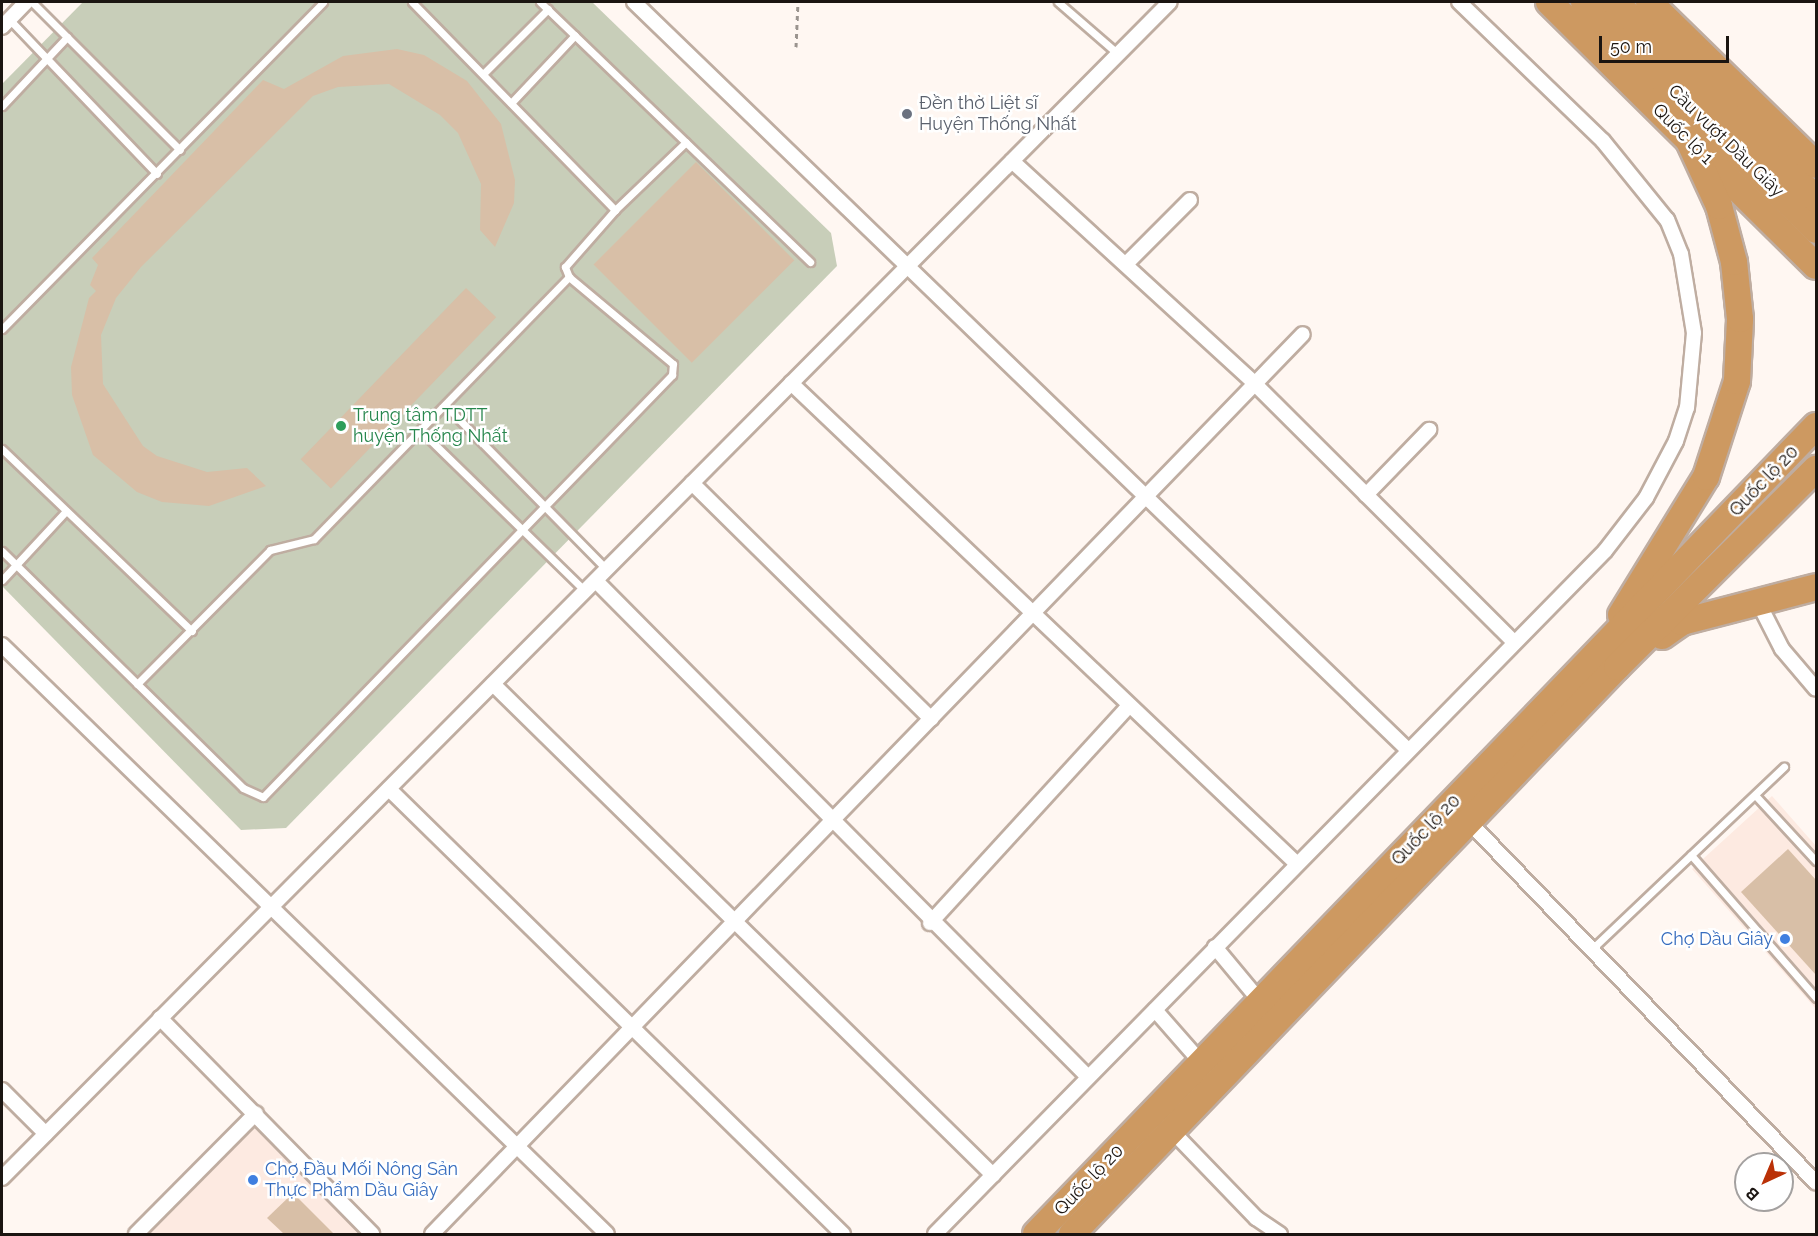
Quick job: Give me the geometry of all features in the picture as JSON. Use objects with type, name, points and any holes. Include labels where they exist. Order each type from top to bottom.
[{"type":"highway","name":"Quốc lộ 1","points":[[1549,2],[1816,266]]},
{"type":"highway","name":"Cầu vượt Dầu Giây","points":[[1584,2],[1816,230]]},
{"type":"highway","name":"Cầu vượt Dầu Giây","points":[[1615,2],[1816,199]]},
{"type":"highway","points":[[1649,2],[1816,163]]},
{"type":"highway","points":[[1608,660],[1686,515],[1726,425],[1737,381],[1740,319],[1734,262],[1719,206],[1689,141]]},
{"type":"highway","name":"Quốc lộ 20","points":[[1072,1234],[1221,1083],[1470,823],[1608,660],[1816,426]]},
{"type":"highway","name":"Quốc lộ 20","points":[[1036,1234],[1259,1000],[1608,660],[1816,469]]},
{"type":"highway","points":[[1608,660],[1682,622],[1816,586]]},
{"type":"street","points":[[4,19],[26,2]]},
{"type":"street","points":[[634,2],[1408,750]]},
{"type":"street","points":[[2,1178],[1170,2]]},
{"type":"street","points":[[935,1234],[1605,551],[1663,471],[1687,408],[1694,333],[1682,254],[1667,220],[1603,141],[1459,2]]},
{"type":"street","points":[[1012,161],[1126,263],[1255,384],[1514,642]]},
{"type":"street","points":[[1126,263],[1190,201]]},
{"type":"street","points":[[432,1234],[1304,334]]},
{"type":"street","points":[[791,383],[1128,707],[1297,864]]},
{"type":"street","points":[[1366,495],[1430,430]]},
{"type":"street","points":[[692,483],[931,719]]},
{"type":"street","points":[[585,591],[598,583],[606,569]]},
{"type":"street","points":[[598,583],[930,923],[1088,1077]]},
{"type":"street","points":[[1757,600],[1782,649],[1816,689]]},
{"type":"street","points":[[2,645],[607,1234]]},
{"type":"street","points":[[493,684],[993,1175]]},
{"type":"street","points":[[930,923],[1128,707]]},
{"type":"street","points":[[389,789],[843,1234]]},
{"type":"street","points":[[1470,823],[1594,947],[1816,1183]]},
{"type":"street","points":[[1215,947],[1259,1000]]},
{"type":"street","points":[[1155,1010],[1221,1083]]},
{"type":"street","points":[[160,1018],[256,1113],[372,1234]]},
{"type":"street","points":[[2,1090],[46,1134]]},
{"type":"street","points":[[136,1234],[256,1113]]},
{"type":"street","points":[[1173,1132],[1275,1233]]},
{"type":"lane","points":[[32,2],[180,150]]},
{"type":"lane","points":[[2,329],[157,174],[323,2]]},
{"type":"lane","points":[[412,2],[615,210]]},
{"type":"lane","points":[[540,2],[810,262]]},
{"type":"lane","points":[[1058,2],[1118,54]]},
{"type":"lane","points":[[483,74],[548,9]]},
{"type":"lane","points":[[4,19],[46,58],[157,174]]},
{"type":"lane","points":[[511,103],[575,35]]},
{"type":"lane","points":[[2,106],[67,37]]},
{"type":"lane","points":[[137,684],[270,550],[314,539],[569,277],[569,258],[686,142]]},
{"type":"lane","points":[[2,551],[243,788],[263,797],[675,369],[569,277]]},
{"type":"lane","points":[[445,405],[546,504],[606,569]]},
{"type":"lane","points":[[420,430],[585,591]]},
{"type":"lane","points":[[2,449],[192,631]]},
{"type":"lane","points":[[2,580],[66,511]]},
{"type":"lane","points":[[1594,947],[1784,768]]},
{"type":"lane","points":[[1755,795],[1816,861]]},
{"type":"lane","points":[[1691,855],[1816,998]]},
{"type":"path","points":[[796,47],[798,2]]},
{"type":"shaded area","name":"Chợ Dầu Giây","points":[[1772,796],[1816,846],[1816,1009],[1692,869]]},
{"type":"shaded area","name":"Chợ Đầu Mối Nông Sản Thực Phẩm Dầu Giây","points":[[253,1126],[362,1234],[143,1234]]},
{"type":"green space","name":"Trung tâm TDTT huyện Thống Nhất","points":[[83,2],[592,2],[831,233],[837,266],[286,828],[241,830],[2,586],[2,84]]},
{"type":"building","points":[[397,49],[424,55],[467,81],[501,124],[515,180],[514,203],[495,247],[480,230],[481,184],[458,133],[440,115],[389,84],[338,87],[313,96],[141,267],[116,298],[101,335],[103,384],[143,446],[157,456],[207,472],[247,468],[266,486],[209,506],[162,502],[137,492],[93,455],[72,395],[71,367],[89,298],[96,291],[90,285],[98,265],[92,258],[263,80],[284,89],[343,56]]},
{"type":"building","points":[[696,162],[794,260],[692,363],[593,265]]},
{"type":"building","points":[[466,288],[496,317],[331,488],[301,459]]},
{"type":"building","points":[[1788,849],[1816,880],[1816,975],[1741,892]]},
{"type":"building","points":[[293,1193],[334,1234],[284,1234],[267,1218]]},
{"type":"place","name":"Đền thờ Liệt sĩ Huyện Thống Nhất","points":[[907,114]]},
{"type":"place","name":"Trung tâm TDTT huyện Thống Nhất","points":[[341,426]]},
{"type":"place","name":"Chợ Dầu Giây","points":[[1785,939]]},
{"type":"place","name":"Chợ Đầu Mối Nông Sản Thực Phẩm Dầu Giây","points":[[253,1180]]}]
